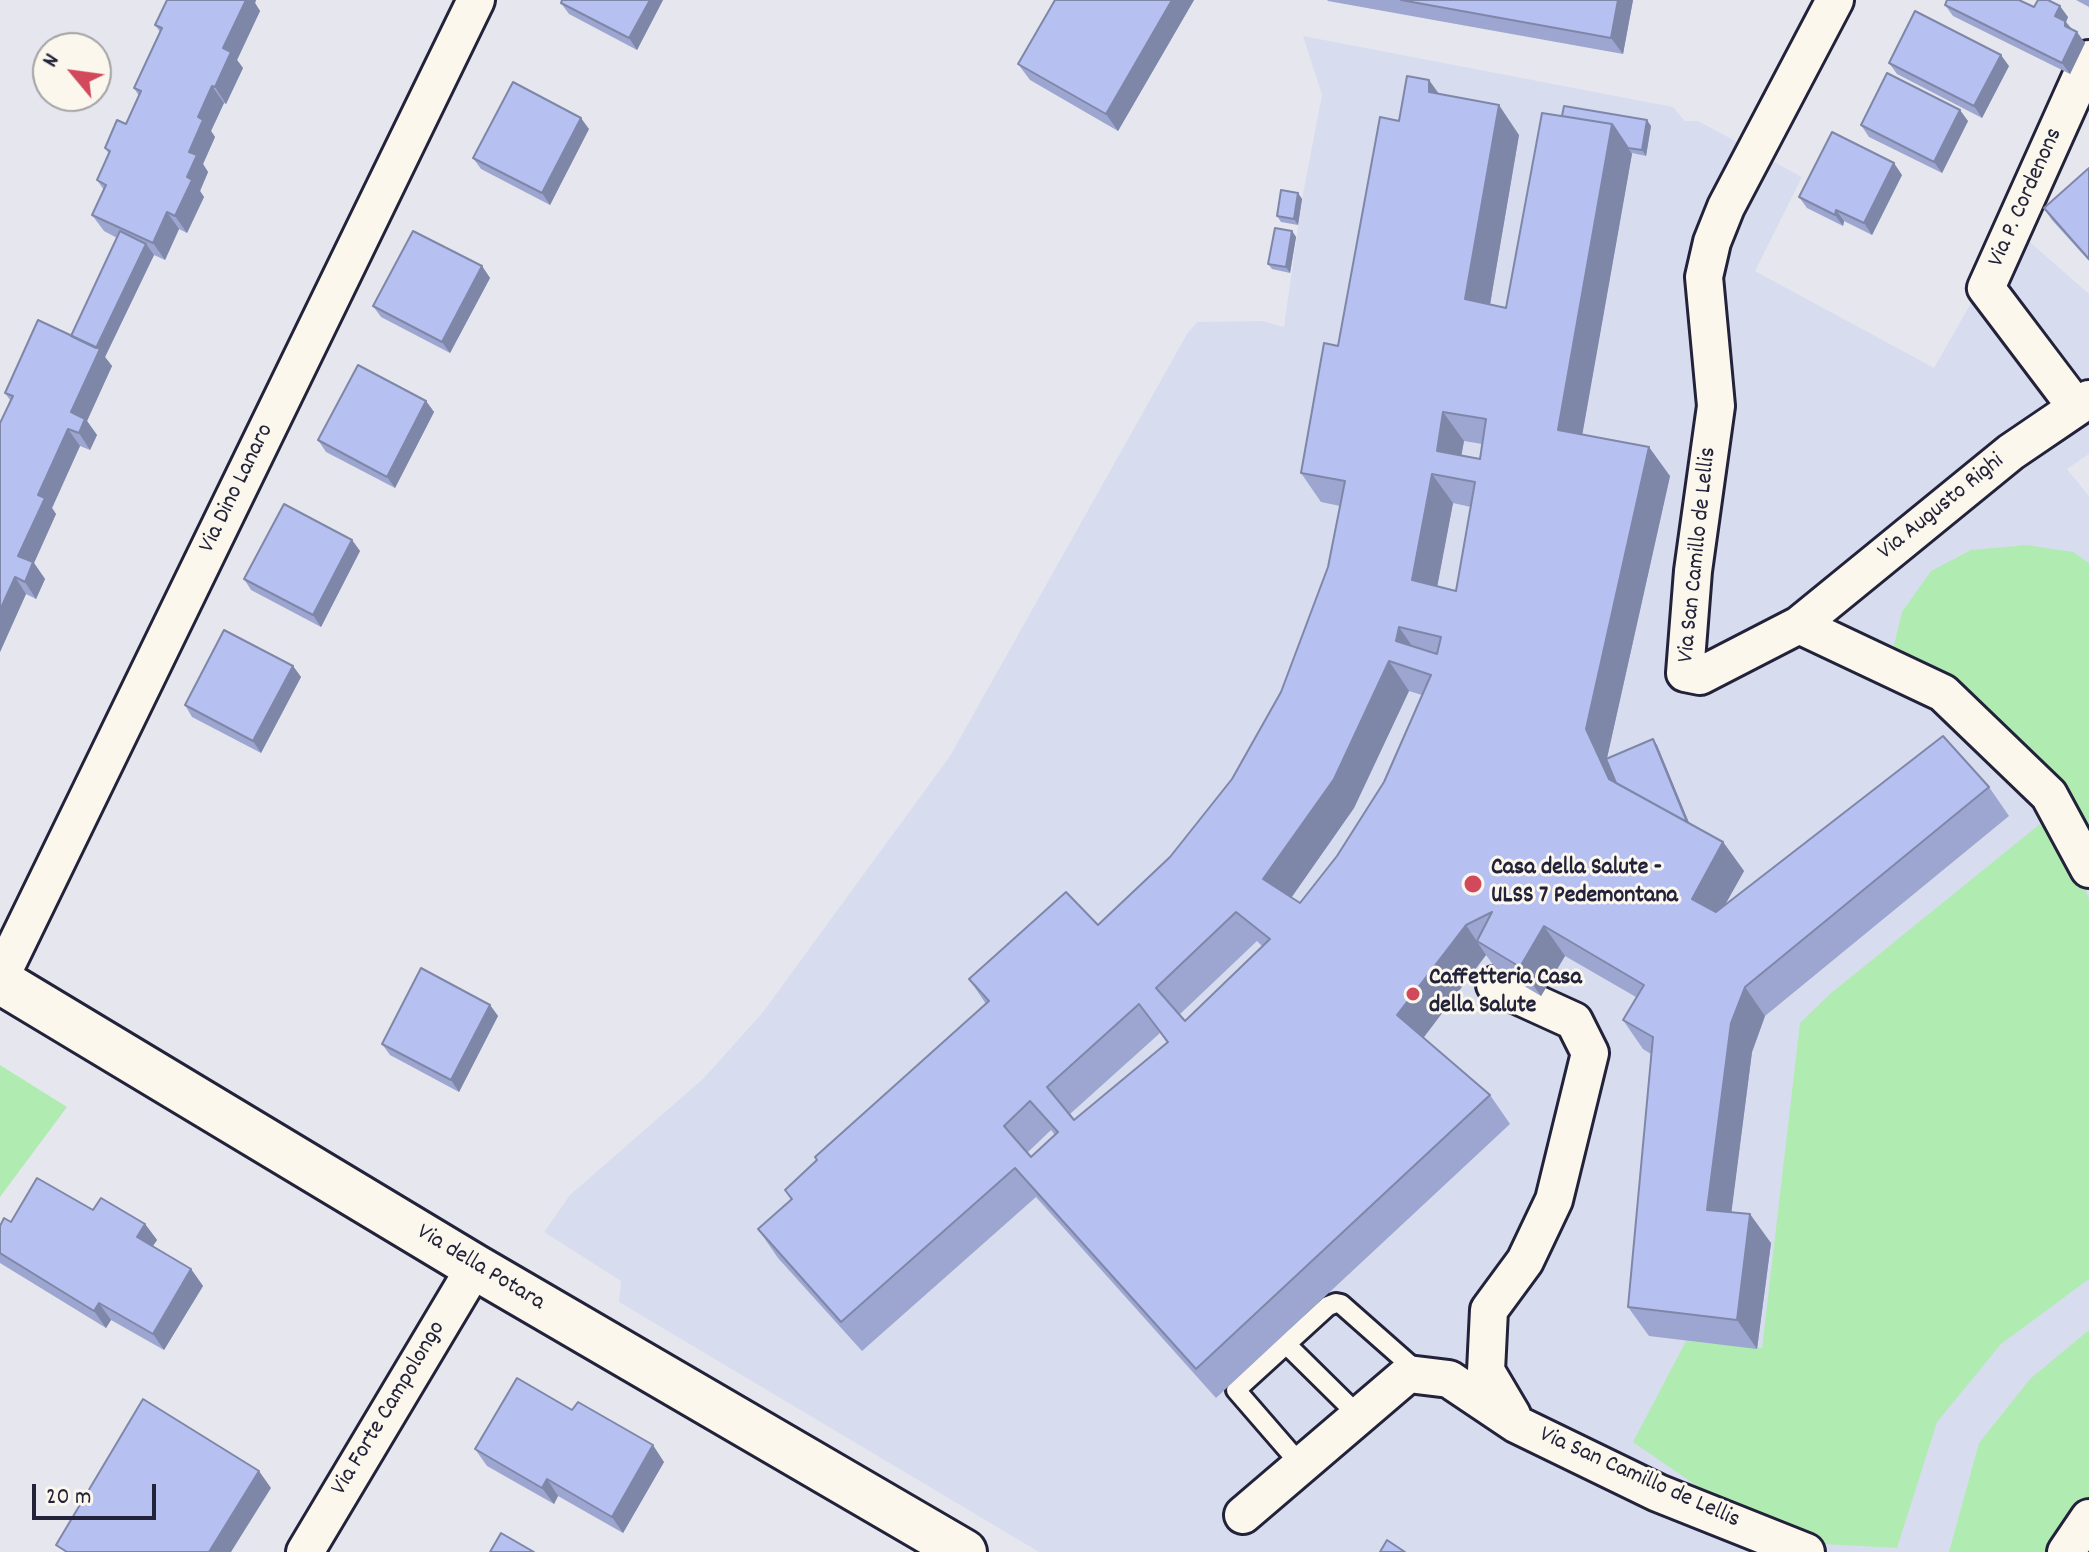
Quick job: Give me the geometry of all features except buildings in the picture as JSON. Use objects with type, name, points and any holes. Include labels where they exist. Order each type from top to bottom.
[{"type":"street","name":"Via Dino Lanaro","points":[[0,980],[476,0]]},
{"type":"street","name":"Via San Camillo de Lellis","points":[[1799,625],[1700,676],[1685,673],[1693,571],[1716,406],[1704,277],[1712,242],[1726,207],[1835,0]]},
{"type":"street","name":"Via P. Cordenons","points":[[2083,403],[1986,288],[2089,59]]},
{"type":"street","name":"Via Augusto Righi","points":[[1799,625],[2011,452],[2083,403]]},
{"type":"street","points":[[1799,625],[1943,693],[2049,795],[2089,869]]},
{"type":"street","name":"Via della Potara","points":[[0,980],[475,1267],[964,1552]]},
{"type":"street","name":"Via San Camillo de Lellis","points":[[1495,985],[1574,1021],[1590,1053],[1554,1200],[1525,1261],[1489,1310],[1486,1371],[1516,1424]]},
{"type":"street","name":"Via Forte Campolongo","points":[[305,1552],[475,1267]]},
{"type":"street","name":"Via San Camillo de Lellis","points":[[1414,1371],[1449,1379],[1516,1424],[1658,1493],[1806,1552]]},
{"type":"street","points":[[1243,1515],[1358,1415],[1414,1371]]},
{"type":"street","points":[[2066,1552],[2089,1518]]},
{"type":"lane","points":[[1301,1465],[1236,1390],[1328,1306],[1341,1304],[1414,1371]]},
{"type":"lane","points":[[1286,1344],[1358,1415]]},
{"type":"shaded area","name":"Casa della Salute - ULSS 7 Pedemontana","points":[[1303,36],[1673,107],[1685,121],[1698,121],[1802,177],[1755,271],[1934,368],[2011,233],[2031,243],[2089,294],[2089,454],[2067,469],[2089,496],[2089,1552],[1039,1552],[619,1302],[621,1281],[544,1232],[570,1195],[704,1078],[763,1012],[950,756],[1187,334],[1197,322],[1263,321],[1284,327],[1302,199],[1322,95]]},
{"type":"green space","points":[[2027,545],[2073,552],[2089,563],[2089,844],[1892,654],[1902,612],[1931,571],[1971,550]]},
{"type":"green space","points":[[2040,824],[2073,861],[2089,899],[2089,1279],[2001,1344],[1937,1422],[1897,1548],[1823,1544],[1732,1510],[1633,1442],[1686,1341],[1762,1348],[1800,1023],[1830,994]]},
{"type":"green space","points":[[0,1065],[67,1107],[0,1197]]},
{"type":"green space","points":[[2089,1330],[2089,1552],[1949,1552],[1979,1443],[2030,1379]]},
{"type":"place","name":"Casa della Salute - ULSS 7 Pedemontana","points":[[1473,884]]},
{"type":"place","name":"Caffetteria Casa della Salute","points":[[1413,994]]}]
